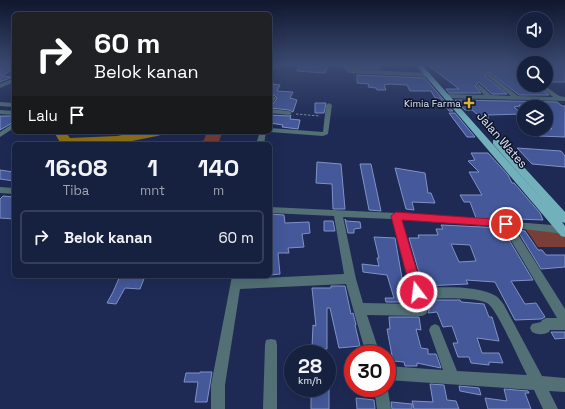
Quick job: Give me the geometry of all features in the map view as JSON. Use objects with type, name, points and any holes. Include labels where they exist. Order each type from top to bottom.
[{"type":"main road","name":"Jalan Wates","points":[[438,84],[451,96],[565,219]]},
{"type":"main road","name":"Jalan Wates","points":[[441,84],[564,231]]},
{"type":"street","points":[[500,84],[517,98]]},
{"type":"street","points":[[479,86],[489,97]]},
{"type":"street","points":[[552,92],[563,99]]},
{"type":"street","points":[[451,96],[563,99]]},
{"type":"street","points":[[0,104],[12,105]]},
{"type":"street","points":[[272,130],[326,133],[329,105]]},
{"type":"street","points":[[272,111],[290,113]]},
{"type":"street","points":[[0,112],[12,113]]},
{"type":"street","points":[[0,135],[12,126]]},
{"type":"street","points":[[0,190],[12,191]]},
{"type":"street","points":[[272,210],[396,216],[506,224],[564,231]]},
{"type":"street","points":[[338,214],[350,279],[370,345]]},
{"type":"street","points":[[359,309],[422,310],[423,306],[417,292],[396,216]]},
{"type":"street","points":[[506,224],[565,320]]},
{"type":"street","points":[[218,409],[218,385],[236,280],[350,279]]},
{"type":"street","points":[[419,294],[429,292],[482,296],[493,300],[500,309],[551,409]]},
{"type":"street","points":[[536,328],[545,328],[546,324],[565,324]]},
{"type":"street","points":[[435,330],[452,376]]},
{"type":"street","points":[[270,409],[271,345]]},
{"type":"street","points":[[396,373],[452,376],[565,385]]},
{"type":"street","points":[[382,397],[384,409]]},
{"type":"path","points":[[290,113],[328,116]]},
{"type":"shaded area","points":[[206,134],[222,134],[219,142],[199,142],[204,140]]},
{"type":"shaded area","points":[[525,228],[562,232],[565,236],[565,247],[538,247]]},
{"type":"building","points":[[273,84],[280,85],[277,91],[293,92],[290,98],[297,100],[293,112],[289,110],[272,108],[272,104],[277,98],[274,95],[272,96]]},
{"type":"building","points":[[369,84],[389,84],[384,85],[386,90],[377,90],[376,88],[368,87]]},
{"type":"building","points":[[391,84],[430,84],[453,111],[449,111],[440,98],[435,98],[431,91],[410,91],[407,85]]},
{"type":"building","points":[[453,84],[477,84],[475,86],[481,93],[449,93],[446,89],[459,89]]},
{"type":"building","points":[[481,84],[495,84],[507,94],[492,94]]},
{"type":"building","points":[[505,84],[517,84],[517,92],[545,92],[549,95],[519,95]]},
{"type":"building","points":[[455,100],[517,101],[517,106],[514,107],[517,110],[517,114],[488,115],[488,123],[472,110],[465,110]]},
{"type":"building","points":[[553,102],[557,102],[562,106],[565,106],[565,137],[539,136],[553,136]]},
{"type":"building","points":[[315,103],[326,103],[324,113],[315,113]]},
{"type":"building","points":[[449,113],[455,113],[475,137],[467,137]]},
{"type":"building","points":[[272,115],[291,115],[290,119],[300,120],[298,129],[282,127],[283,125],[272,123]]},
{"type":"building","points":[[0,116],[12,116],[12,123],[0,130]]},
{"type":"building","points":[[517,148],[561,151],[565,156],[565,167],[532,164]]},
{"type":"building","points":[[471,153],[488,153],[508,175],[512,183],[514,183],[540,213],[543,220],[518,219],[519,221],[476,218],[470,202],[464,202],[460,195],[482,195],[469,172],[479,172],[468,161],[475,160]]},
{"type":"building","points":[[317,162],[341,164],[345,209],[333,209],[332,184],[316,183]]},
{"type":"building","points":[[360,164],[371,164],[381,211],[369,210]]},
{"type":"building","points":[[395,168],[425,173],[428,193],[431,193],[435,203],[412,202],[414,210],[406,209]]},
{"type":"building","points":[[0,170],[12,172],[12,181],[0,179]]},
{"type":"building","points":[[3,196],[12,197],[12,219],[0,218],[0,199]]},
{"type":"building","points":[[272,214],[284,215],[285,223],[309,222],[310,233],[302,234],[304,247],[288,248],[289,253],[278,253],[280,274],[272,275]]},
{"type":"building","points":[[345,219],[346,221],[360,222],[361,228],[354,229],[354,233],[348,233]]},
{"type":"building","points":[[324,221],[333,221],[335,231],[324,231]]},
{"type":"building","points":[[441,225],[502,228],[533,280],[511,281],[525,304],[536,303],[545,317],[541,319],[515,320],[495,282],[466,280],[468,284],[423,286],[409,238],[419,238],[418,235],[438,235],[436,229],[443,229]],"holes":[[[451,244],[470,245],[476,261],[459,262]]]},
{"type":"building","points":[[517,230],[525,231],[538,250],[542,250],[546,255],[565,255],[565,267],[541,269]]},
{"type":"building","points":[[374,237],[395,238],[402,278],[406,278],[415,302],[386,302],[385,298],[394,298],[387,275],[363,272],[362,264],[379,266],[377,258],[379,258]]},
{"type":"building","points":[[119,278],[144,278],[140,289],[125,288],[116,304],[107,303]]},
{"type":"building","points":[[331,286],[345,286],[351,314],[353,313],[360,345],[344,345],[344,348],[339,348],[330,308],[327,308],[327,345],[312,345],[313,325],[316,326],[312,288],[331,288]]},
{"type":"building","points":[[428,300],[460,300],[461,302],[484,304],[489,317],[492,317],[499,341],[477,338],[482,353],[499,353],[503,363],[489,362],[489,365],[471,363],[469,357],[458,357],[453,343],[458,343],[452,326],[443,327],[437,312],[428,313],[430,306]]},
{"type":"building","points":[[389,317],[419,317],[421,330],[416,329],[421,348],[428,349],[428,354],[436,354],[441,368],[417,363],[417,366],[405,366],[404,362],[396,361],[396,345],[390,345],[387,329],[390,329]]},
{"type":"building","points":[[551,332],[565,332],[565,338],[555,339]]},
{"type":"building","points":[[212,372],[207,402],[195,402],[198,382],[184,382],[186,373]]},
{"type":"building","points":[[430,384],[444,385],[447,400],[456,401],[459,409],[414,409],[412,401],[433,402]]},
{"type":"building","points":[[459,386],[479,388],[481,395],[460,391]]},
{"type":"building","points":[[504,389],[528,391],[529,393],[525,393],[531,409],[488,409],[485,398],[507,401]]},
{"type":"building","points":[[311,397],[329,397],[329,409],[311,409]]},
{"type":"building","points":[[356,398],[374,400],[375,409],[357,409]]},
{"type":"building","points":[[391,402],[412,404],[412,409],[392,409]]},
{"type":"waterway","points":[[61,134],[66,142]]},
{"type":"waterway","points":[[66,142],[117,140],[147,134]]},
{"type":"place","name":"Kimia Farma","points":[[469,103]]},
{"type":"route","points":[[417,292],[396,216],[506,224]]}]
